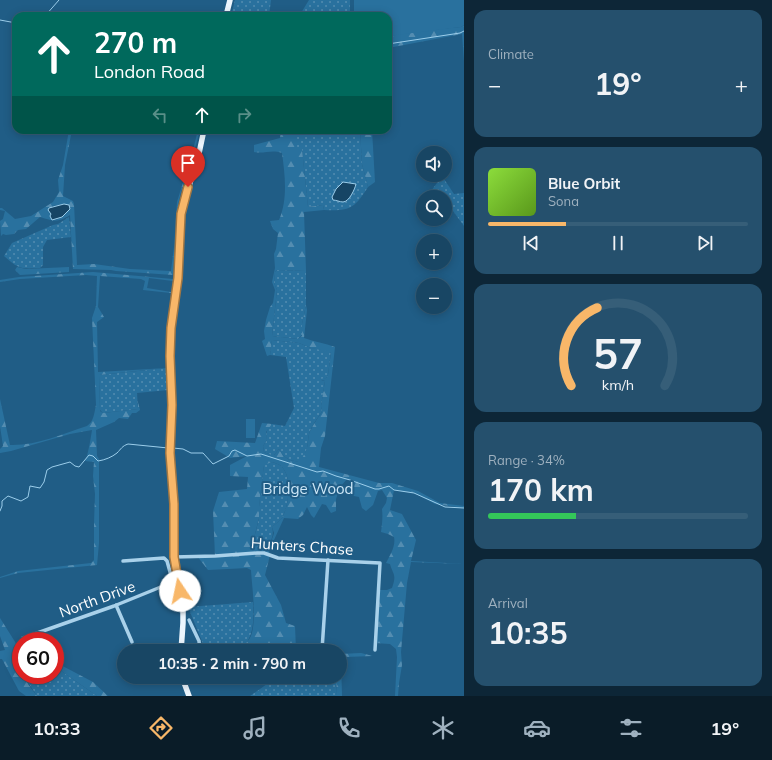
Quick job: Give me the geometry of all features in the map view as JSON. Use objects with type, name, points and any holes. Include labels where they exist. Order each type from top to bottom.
[{"type":"main road","points":[[227,12],[230,0]]},
{"type":"main road","points":[[181,644],[183,601],[176,582],[174,557],[174,504],[170,453],[172,405],[170,364],[171,331],[178,278],[181,214],[198,158],[203,134]]},
{"type":"main road","points":[[185,684],[189,696]]},
{"type":"street","name":"Hunters Chase","points":[[174,557],[264,553],[278,558],[380,563],[375,650]]},
{"type":"street","points":[[123,561],[164,558],[167,561],[176,582]]},
{"type":"street","points":[[322,644],[328,560]]},
{"type":"street","name":"North Drive","points":[[40,632],[176,582]]},
{"type":"street","points":[[116,605],[132,642]]},
{"type":"street","points":[[189,620],[199,644]]},
{"type":"green space","points":[[235,0],[271,0],[270,12],[232,12]]},
{"type":"green space","points":[[309,0],[350,0],[350,12],[302,12]]},
{"type":"green space","points":[[354,0],[464,0],[464,25],[461,27],[392,36],[392,12],[354,12]]},
{"type":"green space","points":[[464,25],[464,61],[462,34],[392,47],[392,34],[461,27]]},
{"type":"green space","points":[[68,134],[71,134],[65,165],[63,196],[73,201],[74,204],[77,265],[94,264],[130,269],[171,271],[177,202],[197,134],[199,134],[179,202],[176,223],[173,275],[111,270],[73,269],[70,215],[58,220],[56,220],[55,220],[49,220],[40,217],[26,229],[18,230],[14,234],[3,234],[1,236],[0,221],[3,219],[5,211],[0,210],[0,208],[2,208],[15,219],[31,216],[53,202],[59,192],[58,180],[63,165]],"holes":[[[64,204],[62,217],[56,220],[50,216],[52,206]]]},
{"type":"green space","name":"Bridge Wood","points":[[280,134],[295,134],[295,148],[302,149],[308,207],[323,205],[324,210],[304,212],[306,271],[277,270],[275,272],[274,283],[277,290],[272,336],[298,339],[302,336],[302,324],[306,305],[307,310],[304,338],[335,347],[325,436],[321,448],[319,467],[379,483],[392,483],[418,491],[440,503],[464,506],[464,508],[435,504],[414,493],[394,490],[390,510],[402,514],[416,540],[411,561],[464,564],[411,562],[407,583],[401,652],[402,665],[398,696],[395,696],[396,649],[390,644],[375,643],[378,590],[387,590],[392,588],[394,577],[390,564],[386,563],[391,554],[394,537],[381,532],[382,509],[387,498],[382,490],[378,491],[373,505],[366,511],[362,508],[359,497],[351,494],[352,480],[347,479],[340,487],[336,499],[336,511],[331,513],[326,505],[322,504],[314,518],[307,507],[303,515],[298,519],[284,518],[269,551],[270,555],[265,575],[281,605],[286,623],[295,626],[296,644],[245,644],[251,636],[254,621],[251,570],[247,568],[208,570],[197,556],[215,556],[213,511],[219,492],[247,489],[248,477],[230,476],[230,465],[247,456],[230,458],[215,449],[217,441],[255,443],[262,423],[272,424],[266,432],[267,440],[263,446],[264,452],[274,455],[279,449],[288,459],[300,461],[308,445],[309,434],[322,412],[321,406],[325,381],[320,379],[326,378],[328,375],[331,352],[311,348],[299,343],[272,340],[270,355],[267,356],[262,341],[265,339],[264,331],[266,320],[270,307],[273,303],[275,290],[272,282],[275,268],[274,254],[278,233],[273,229],[270,221],[279,220],[282,212],[285,195],[285,178],[282,153],[275,151],[254,152],[254,145],[280,138]],"holes":[[[272,462],[281,466],[287,477],[289,491],[286,506],[282,518],[272,527],[274,533],[269,543],[263,548],[256,548],[252,546],[259,518],[264,465]]]},
{"type":"green space","points":[[295,134],[360,134],[362,164],[368,187],[355,204],[346,209],[324,210],[323,205],[308,207],[302,149],[295,149]]},
{"type":"green space","points":[[360,134],[372,134],[375,182],[368,187],[362,164]]},
{"type":"green space","points":[[438,182],[446,182],[451,190],[432,190]]},
{"type":"green space","points":[[452,191],[454,194],[464,193],[464,226],[452,210]]},
{"type":"green space","points":[[69,217],[71,237],[47,240],[43,247],[43,265],[40,268],[17,266],[4,256],[12,243],[58,224]]},
{"type":"green space","points":[[17,267],[26,269],[69,267],[69,272],[20,275],[15,270]]},
{"type":"green space","points":[[277,270],[306,271],[306,305],[302,324],[302,335],[298,339],[272,336],[277,290],[274,283],[275,272]]},
{"type":"green space","points":[[93,272],[173,279],[173,281],[149,278],[147,288],[171,293],[143,290],[145,281],[141,279],[100,276],[98,307],[104,317],[97,322],[98,372],[167,368],[99,375],[100,411],[103,413],[138,409],[138,402],[140,410],[136,413],[132,413],[128,419],[119,418],[114,422],[96,430],[97,456],[99,459],[99,543],[97,565],[18,573],[0,578],[18,571],[91,563],[94,560],[94,462],[85,461],[92,430],[70,434],[0,453],[0,449],[3,446],[0,426],[0,399],[10,445],[39,442],[87,426],[91,422],[96,405],[92,318],[96,306],[97,276],[86,275],[20,279],[0,282],[0,280],[19,277]]},
{"type":"green space","points":[[272,340],[299,343],[311,348],[331,351],[328,375],[326,378],[321,380],[325,381],[321,406],[322,412],[310,431],[307,450],[301,461],[288,459],[279,449],[274,455],[264,452],[263,446],[267,440],[266,433],[269,428],[272,424],[285,426],[294,408],[286,357],[270,355]]},
{"type":"green space","points":[[167,368],[168,390],[137,393],[138,409],[103,413],[100,410],[99,375]]},
{"type":"green space","points":[[246,419],[255,419],[255,438],[246,438]]},
{"type":"green space","points":[[272,462],[280,465],[285,471],[289,491],[288,499],[282,518],[272,527],[273,532],[271,540],[265,547],[257,549],[252,547],[259,518],[264,464]]},
{"type":"green space","points":[[253,602],[253,623],[250,638],[245,644],[203,644],[188,607]]},
{"type":"green space","points":[[0,618],[12,637],[12,678],[2,659],[0,659],[0,651],[5,650],[0,636]]},
{"type":"green space","points":[[361,653],[373,656],[347,657],[347,654]]},
{"type":"green space","points":[[64,667],[93,682],[108,696],[97,696],[64,673]]},
{"type":"green space","points":[[64,673],[97,696],[37,696],[29,684],[64,684]]},
{"type":"green space","points":[[15,684],[28,684],[37,696],[26,696],[19,691]]},
{"type":"green space","points":[[267,684],[336,684],[337,696],[250,696]]},
{"type":"green space","points":[[336,684],[342,684],[342,696],[337,696]]},
{"type":"shaded area","points":[[343,182],[356,184],[351,195],[347,200],[342,202],[333,200],[332,197],[336,189]]},
{"type":"shaded area","points":[[64,204],[69,205],[70,209],[62,217],[52,220],[50,216],[51,214],[48,210],[49,208]]},
{"type":"waterway","points":[[48,12],[59,0]]},
{"type":"waterway","points":[[0,20],[12,22]]},
{"type":"waterway","points":[[392,43],[460,33],[464,31]]},
{"type":"waterway","points":[[0,511],[2,501],[8,496],[21,501],[28,497],[30,486],[40,488],[44,482],[47,470],[52,467],[70,462],[79,467],[89,455],[93,456],[98,461],[103,460],[117,453],[128,444],[168,448]]},
{"type":"waterway","points":[[173,448],[183,449],[191,453],[203,453],[213,464],[229,456],[232,451],[235,450],[247,456],[261,454],[317,472],[323,471],[375,489],[389,486],[394,490],[414,493],[445,507],[464,508]]},
{"type":"route","points":[[180,591],[174,557],[174,504],[170,453],[172,405],[170,356],[171,328],[178,278],[181,214],[188,187]]}]
